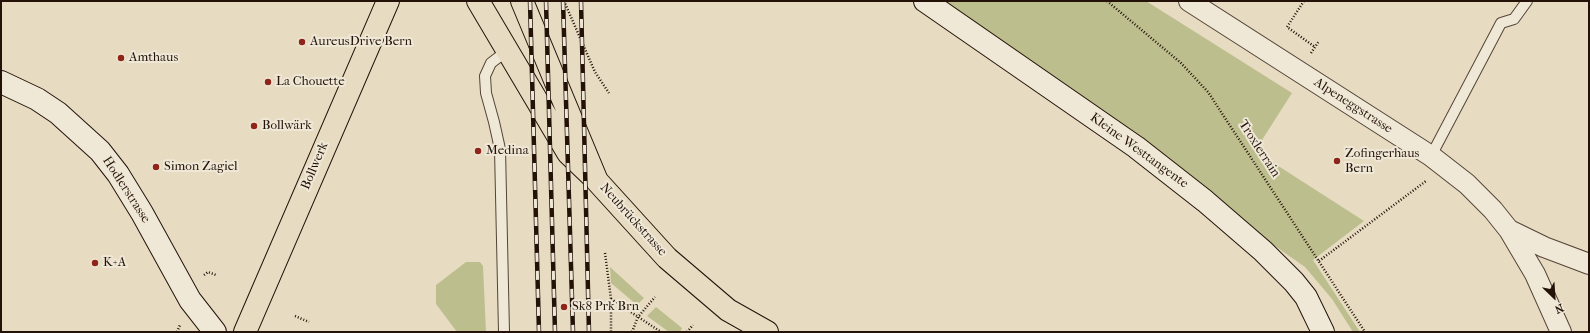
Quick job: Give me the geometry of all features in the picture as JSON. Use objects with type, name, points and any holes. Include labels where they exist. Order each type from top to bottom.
[{"type":"main road","points":[[478,1],[568,153],[597,181]]},
{"type":"main road","name":"Neubrückstrasse","points":[[522,1],[597,181],[667,258],[728,310],[767,332]]},
{"type":"main road","name":"Kleine Westtangente","points":[[925,1],[1136,147],[1205,201],[1263,251],[1294,282],[1306,297],[1323,332]]},
{"type":"main road","name":"Bollwerk","points":[[245,332],[386,5]]},
{"type":"main road","name":"Hodlerstrasse","points":[[1,82],[37,99],[58,113],[100,152],[118,174],[142,213],[190,300],[215,332]]},
{"type":"street","name":"Alpeneggstrasse","points":[[1189,1],[1431,156],[1472,188],[1494,210],[1509,230],[1535,274],[1561,332]]},
{"type":"street","points":[[1509,230],[1544,247],[1589,264]]},
{"type":"lane","points":[[1431,156],[1501,23],[1514,19],[1527,1]]},
{"type":"lane","points":[[504,332],[500,149],[486,93],[485,76],[491,63],[508,50]]},
{"type":"path","points":[[564,1],[595,72],[609,93]]},
{"type":"path","name":"Troxlerrain","points":[[1107,1],[1181,64],[1208,92],[1365,332]]},
{"type":"path","points":[[1304,1],[1287,27],[1315,47]]},
{"type":"path","points":[[1319,261],[1426,181]]},
{"type":"path","points":[[605,253],[610,299],[611,331],[615,332]]},
{"type":"path","points":[[208,272],[216,275]]},
{"type":"path","points":[[632,332],[638,317],[655,297]]},
{"type":"path","points":[[610,299],[661,332]]},
{"type":"path","points":[[295,316],[309,322]]},
{"type":"path","points":[[177,332],[180,325]]},
{"type":"path","points":[[686,332],[693,325]]},
{"type":"green space","points":[[925,1],[1146,1],[1292,93],[1255,151],[1364,221],[1313,260],[1360,332],[1353,332],[1332,299],[1305,267]]},
{"type":"green space","points":[[466,262],[480,262],[483,266],[486,332],[457,332],[436,304],[436,285]]},
{"type":"green space","points":[[610,267],[644,298],[637,305],[611,283]]},
{"type":"green space","points":[[656,307],[682,328],[680,332],[669,332],[647,316]]},
{"type":"railway","points":[[530,1],[539,332]]},
{"type":"railway","points":[[546,1],[555,332]]},
{"type":"railway","points":[[563,1],[573,332]]},
{"type":"railway","points":[[581,1],[589,332]]},
{"type":"place","name":"AureusDrive Bern","points":[[302,42]]},
{"type":"place","name":"Amthaus","points":[[121,58]]},
{"type":"place","name":"La Chouette","points":[[268,82]]},
{"type":"place","name":"Bollwärk","points":[[254,126]]},
{"type":"place","name":"Medina","points":[[478,151]]},
{"type":"place","name":"Zofingerhaus Bern","points":[[1337,161]]},
{"type":"place","name":"Simon Zagiel","points":[[156,167]]},
{"type":"place","name":"K+A","points":[[95,263]]},
{"type":"place","name":"Sk8 Prk Brn","points":[[564,307]]}]
